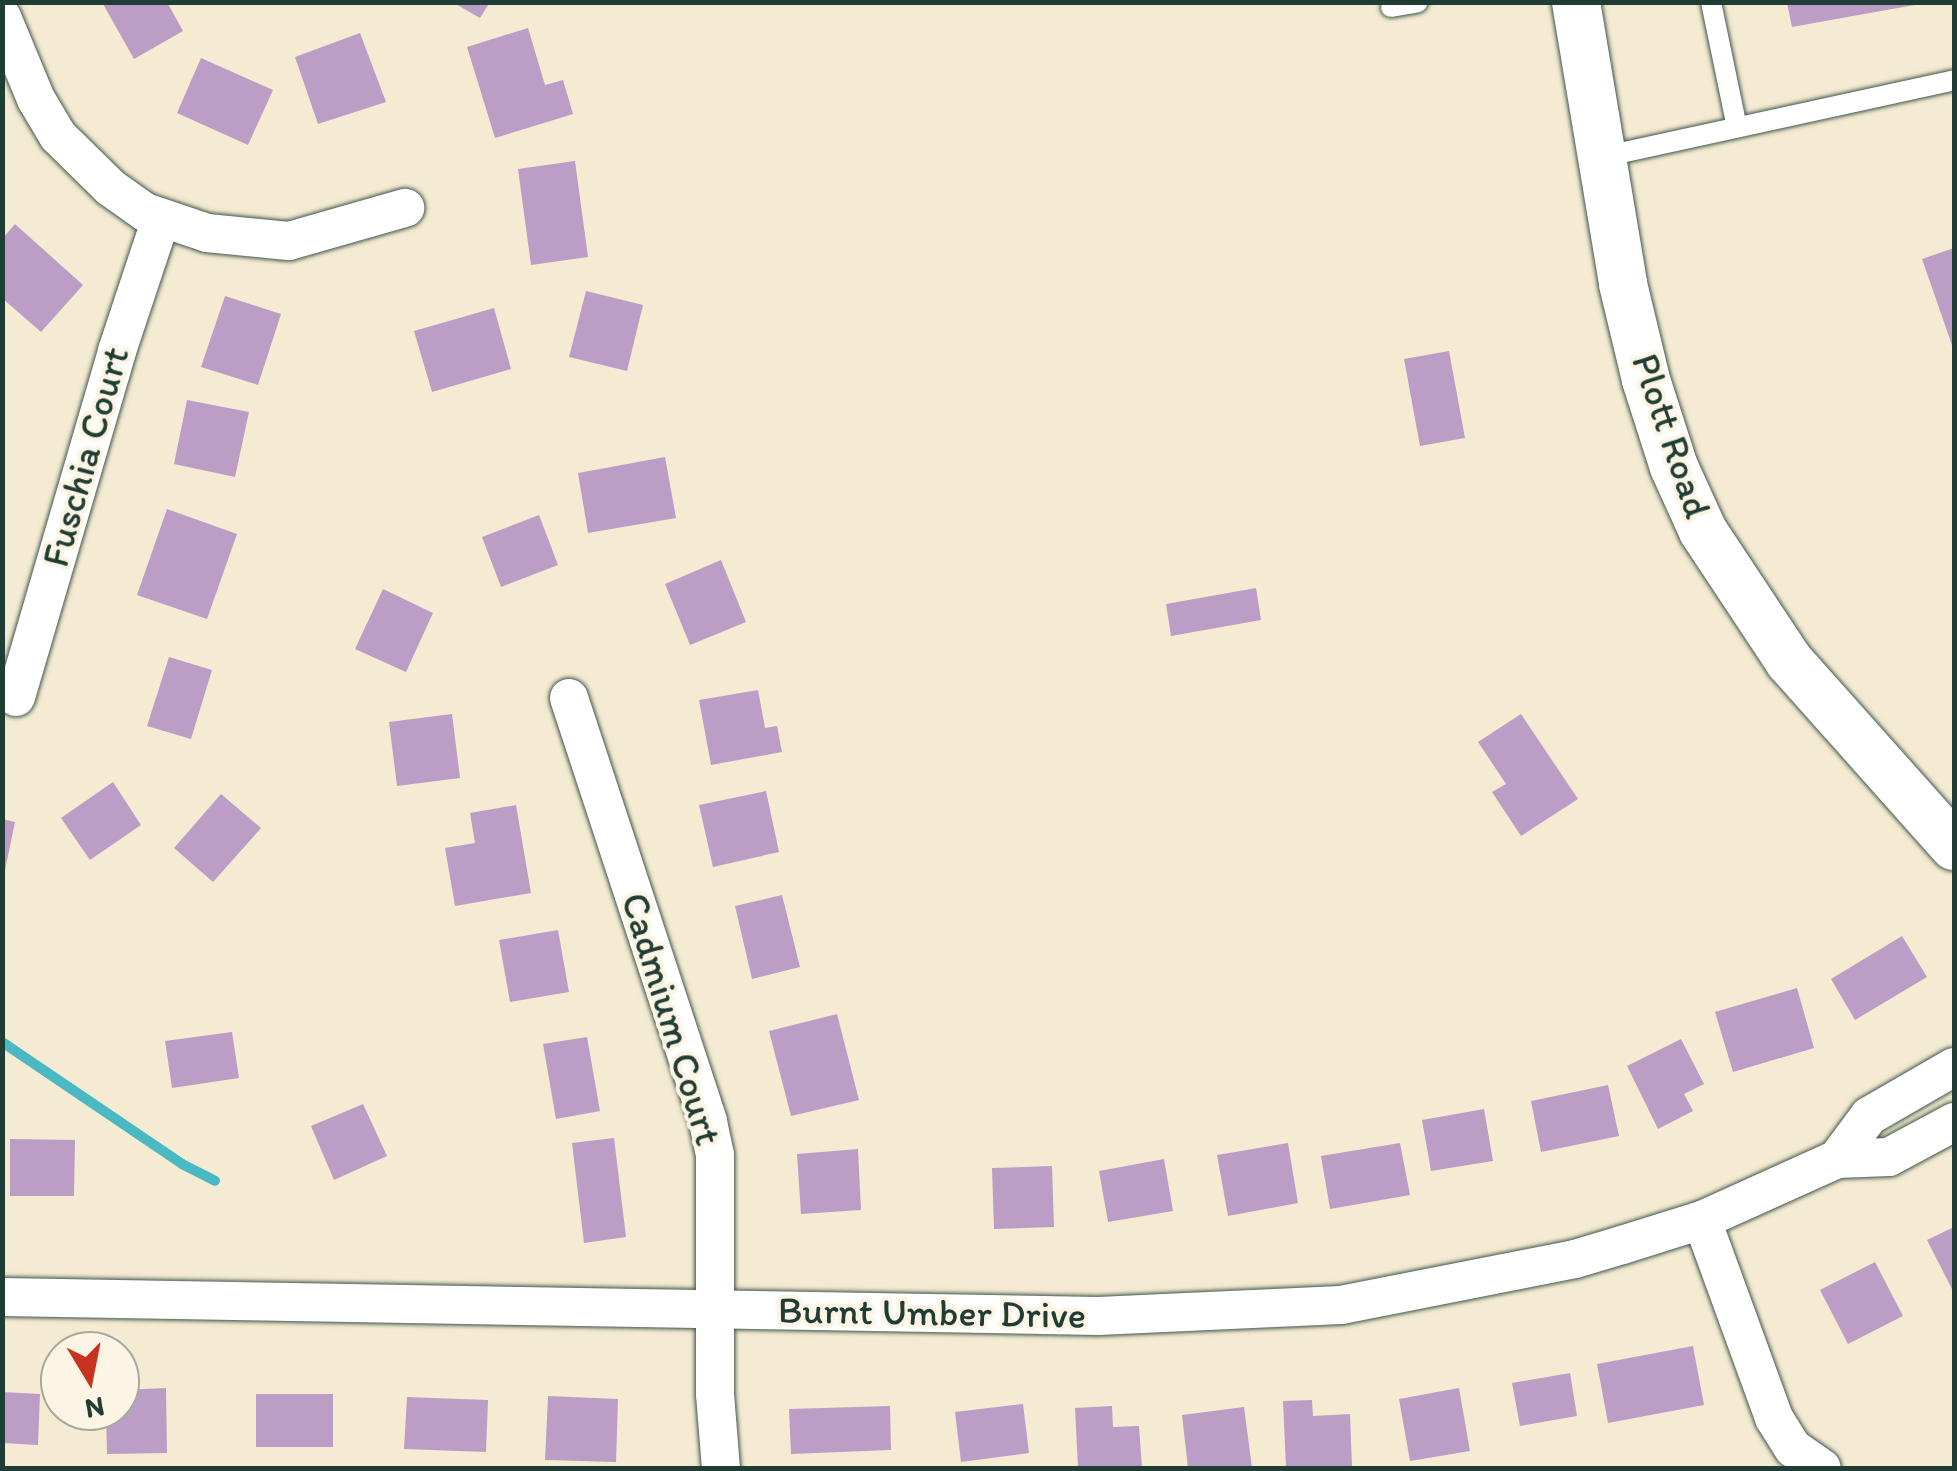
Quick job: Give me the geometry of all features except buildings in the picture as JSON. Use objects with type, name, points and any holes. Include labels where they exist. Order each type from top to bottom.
[{"type":"street","name":"Plott Road","points":[[1576,2],[1646,380],[1674,467],[1704,531],[1789,662],[1954,846]]},
{"type":"street","points":[[2,17],[36,99],[58,136],[111,188],[161,220],[207,234],[289,241],[406,208]]},
{"type":"street","name":"Fuschia Court","points":[[16,696],[117,350],[161,220]]},
{"type":"street","name":"Cadmium Court","points":[[569,698],[708,1122],[716,1173],[715,1394],[721,1468]]},
{"type":"street","points":[[1838,1160],[1869,1116],[1954,1067]]},
{"type":"street","name":"Burnt Umber Drive","points":[[2,1297],[1098,1316],[1342,1306],[1575,1259],[1702,1220],[1838,1160],[1889,1156],[1954,1122]]},
{"type":"street","points":[[1702,1220],[1774,1418],[1793,1448],[1822,1468]]},
{"type":"lane","points":[[1392,7],[1418,2]]},
{"type":"lane","points":[[1711,2],[1737,128]]},
{"type":"lane","points":[[1602,157],[1954,80]]},
{"type":"waterway","points":[[2,1042],[182,1164],[215,1181]]}]
